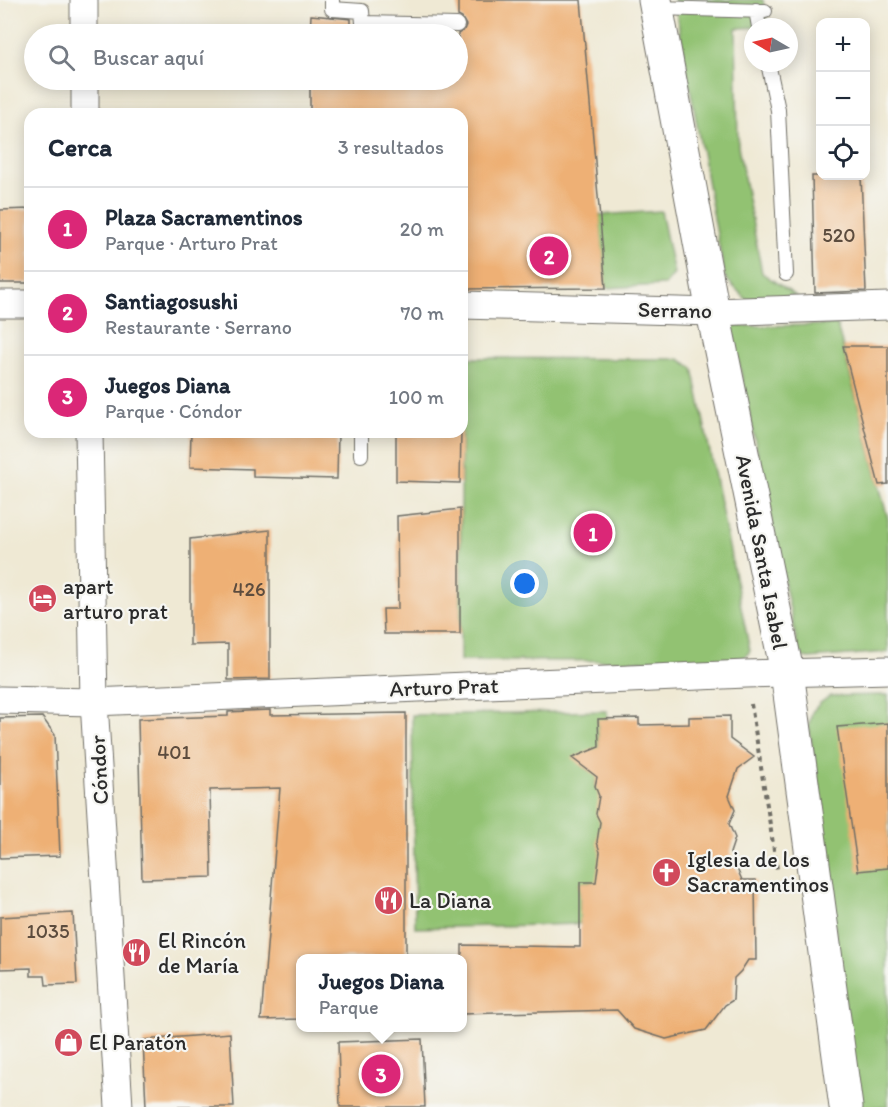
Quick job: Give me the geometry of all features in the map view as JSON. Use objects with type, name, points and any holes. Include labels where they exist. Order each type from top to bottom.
[{"type":"main road","name":"Avenida Santa Isabel","points":[[656,4],[713,312],[787,672],[846,1107]]},
{"type":"street","points":[[84,0],[84,24]]},
{"type":"street","points":[[85,90],[85,108]]},
{"type":"street","points":[[0,304],[24,304]]},
{"type":"street","name":"Serrano","points":[[468,305],[713,312],[888,306]]},
{"type":"street","name":"Cóndor","points":[[89,438],[94,702],[119,1107]]},
{"type":"street","name":"Arturo Prat","points":[[0,700],[94,702],[787,672],[888,670]]},
{"type":"lane","points":[[332,0],[332,9],[363,11],[363,23],[410,24]]},
{"type":"lane","points":[[656,4],[760,10],[760,18]]},
{"type":"lane","points":[[770,72],[778,110],[786,274]]},
{"type":"lane","points":[[361,438],[361,455]]},
{"type":"green space","points":[[674,0],[763,0],[766,18],[744,18],[744,28],[736,28],[738,146],[762,273],[796,296],[746,299],[725,278]]},
{"type":"green space","points":[[661,211],[674,274],[665,285],[606,288],[599,215]]},
{"type":"green space","points":[[837,325],[888,519],[888,652],[809,658],[799,653],[732,330],[735,326]]},
{"type":"green space","points":[[468,358],[679,359],[693,368],[750,651],[742,660],[460,661],[461,438],[468,438]]},
{"type":"green space","points":[[888,695],[888,1107],[858,1107],[809,725],[812,712],[830,696]]},
{"type":"green space","points":[[607,711],[607,719],[598,720],[599,750],[582,765],[600,776],[595,786],[601,794],[602,822],[602,849],[598,870],[600,875],[609,882],[580,882],[580,924],[415,928],[412,715]]},
{"type":"building","points":[[458,0],[581,0],[606,288],[468,289],[468,108],[310,108],[310,90],[468,90],[468,24],[458,16]]},
{"type":"building","points":[[311,15],[351,19],[351,24],[311,24]]},
{"type":"building","points":[[812,176],[816,176],[816,180],[861,180],[866,291],[815,293]]},
{"type":"building","points":[[24,209],[24,283],[0,283],[0,210]]},
{"type":"building","points":[[843,346],[888,346],[888,484],[879,485]]},
{"type":"building","points":[[191,438],[338,438],[337,479],[253,477],[253,469],[190,467]]},
{"type":"building","points":[[396,438],[461,438],[460,483],[396,481]]},
{"type":"building","points":[[460,509],[460,634],[384,634],[383,609],[398,609],[397,516]]},
{"type":"building","points":[[270,530],[270,679],[228,680],[228,644],[190,645],[190,539]]},
{"type":"building","points":[[270,710],[270,715],[406,713],[406,954],[296,954],[296,1019],[261,1020],[280,788],[210,790],[212,877],[142,879],[138,719],[228,716],[228,712]]},
{"type":"building","name":"Iglesia de los Sacramentinos","points":[[730,716],[730,739],[754,757],[738,769],[729,796],[735,810],[729,824],[735,838],[730,853],[742,880],[755,880],[756,960],[748,960],[734,978],[733,1000],[725,1005],[706,1030],[666,1039],[634,1029],[617,1010],[467,1014],[467,954],[462,954],[462,945],[580,947],[580,882],[596,882],[600,852],[597,842],[600,822],[596,814],[599,796],[595,786],[597,777],[572,758],[599,747],[598,719],[639,718],[639,725],[689,724],[689,717]]},
{"type":"building","points":[[42,717],[55,735],[60,856],[0,858],[0,718]]},
{"type":"building","points":[[888,723],[888,868],[858,871],[837,727]]},
{"type":"building","points":[[73,913],[77,984],[46,985],[45,976],[31,976],[31,968],[0,969],[0,917]]},
{"type":"building","points":[[230,1033],[234,1107],[146,1107],[143,1040]]},
{"type":"building","points":[[422,1039],[425,1107],[340,1107],[338,1042]]},
{"type":"place","name":"Santiagosushi","points":[[549,256]]},
{"type":"place","name":"Plaza Sacramentinos","points":[[593,533]]},
{"type":"place","name":"apart arturo prat","points":[[42,599]]},
{"type":"place","name":"Iglesia de los Sacramentinos","points":[[666,872]]},
{"type":"place","name":"La Diana","points":[[388,900]]},
{"type":"place","name":"El Rincón de María","points":[[137,953]]},
{"type":"place","name":"El Paratón","points":[[68,1042]]},
{"type":"place","name":"Juegos Diana","points":[[381,1074]]}]
